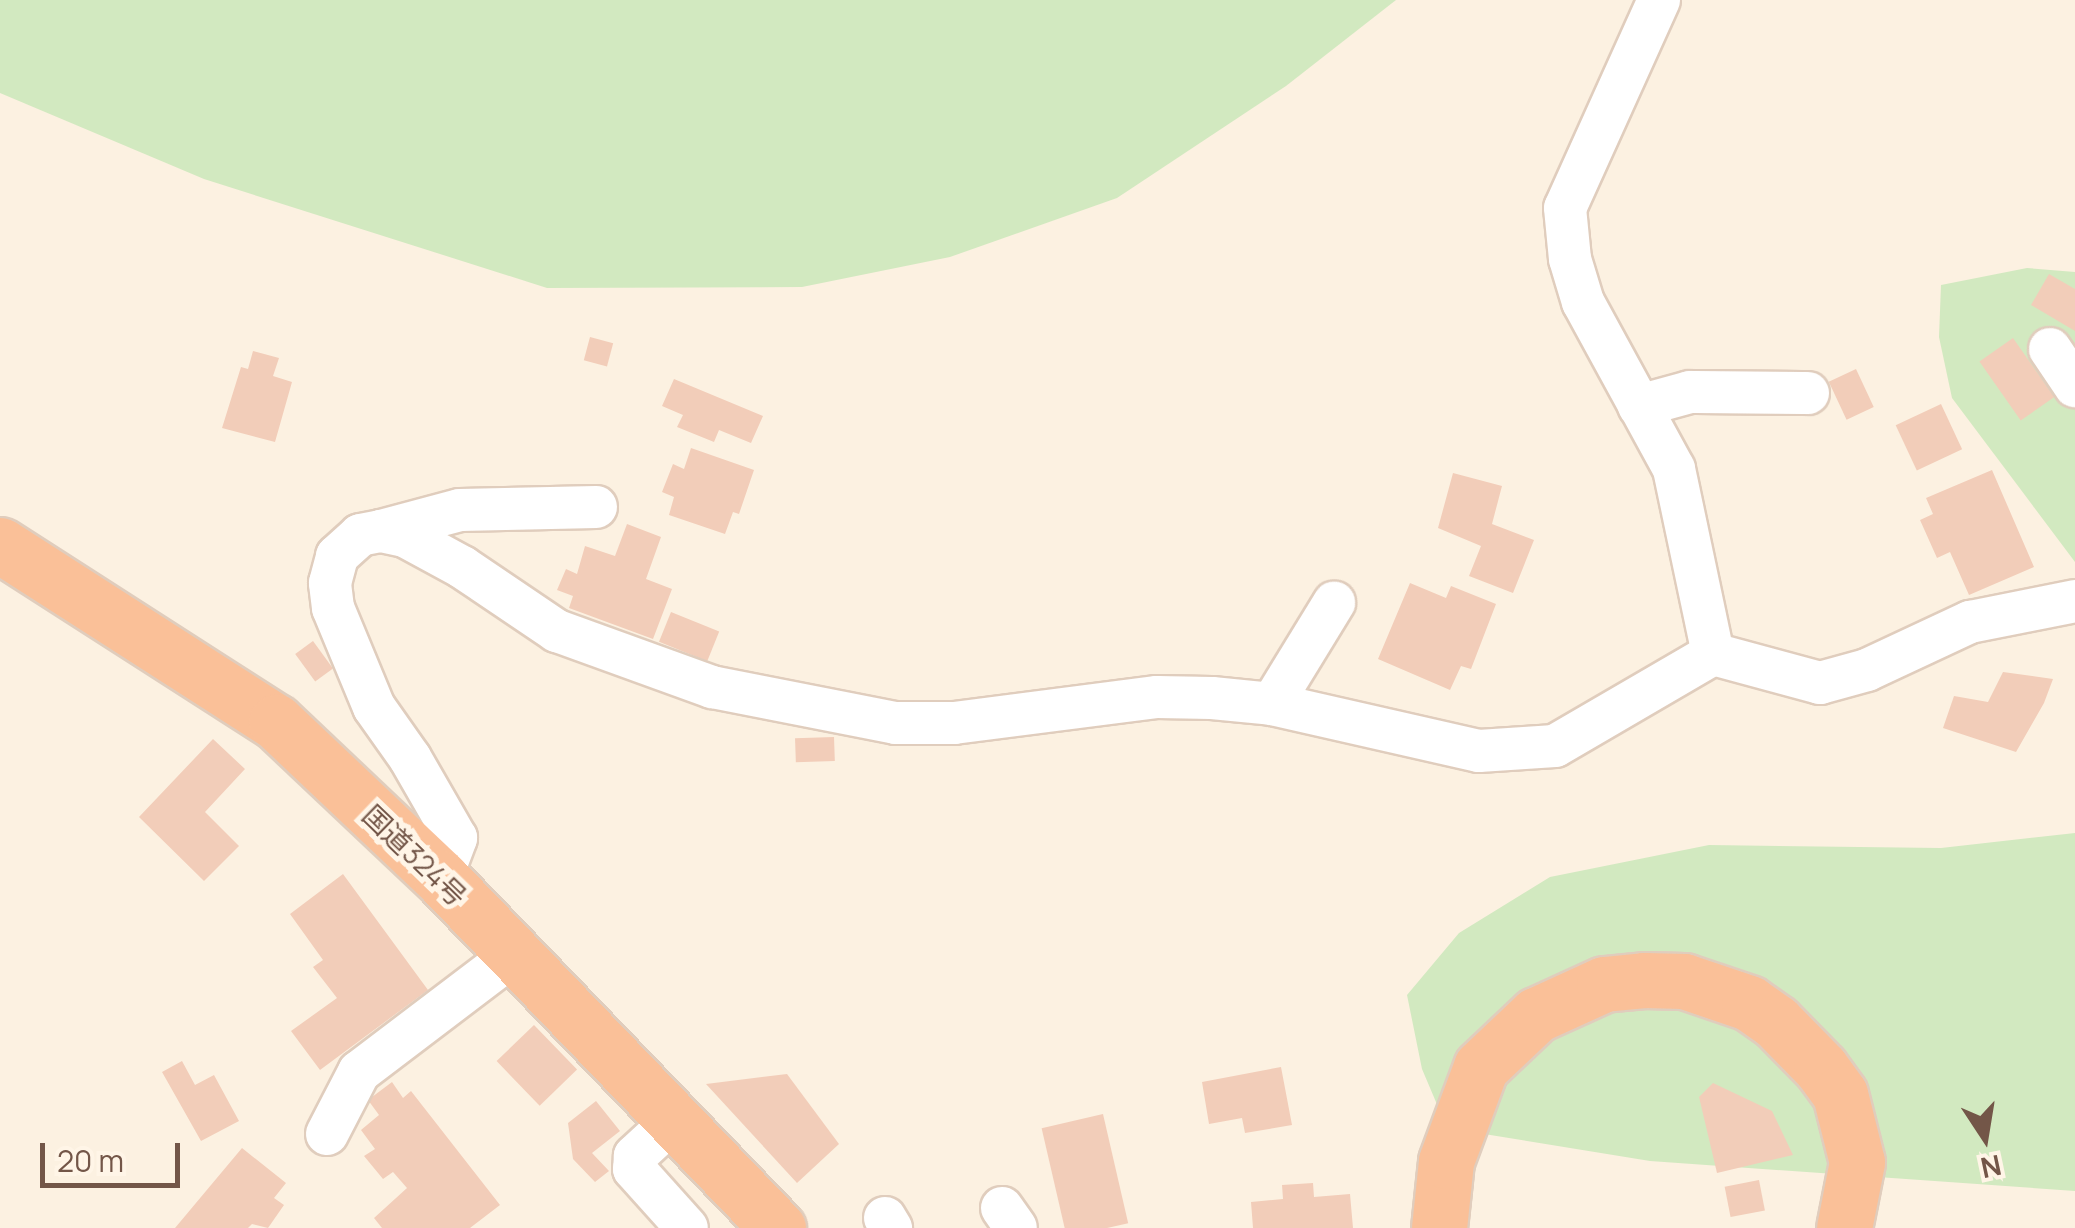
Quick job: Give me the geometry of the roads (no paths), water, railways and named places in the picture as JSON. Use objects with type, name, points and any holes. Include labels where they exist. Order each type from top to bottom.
[{"type":"highway","name":"国道324号","points":[[0,545],[276,722],[441,878],[778,1228]]},
{"type":"highway","points":[[1439,1228],[1446,1161],[1481,1067],[1536,1014],[1604,984],[1644,980],[1684,981],[1749,1003],[1776,1022],[1821,1068],[1840,1094],[1857,1162],[1844,1228]]},
{"type":"street","points":[[1659,0],[1565,208],[1570,259],[1583,302],[1674,469],[1713,654]]},
{"type":"street","points":[[2050,349],[2075,386]]},
{"type":"street","points":[[1640,406],[1690,392],[1808,393]]},
{"type":"street","points":[[441,878],[456,838],[410,758],[374,708],[332,608],[330,582],[338,556],[360,535],[460,510],[596,507]]},
{"type":"street","points":[[381,531],[405,536],[557,631],[605,650],[712,687],[896,723],[954,723],[1157,697],[1272,704],[1438,744],[1526,751],[1555,746],[1713,654],[1820,683],[1868,670],[1970,622],[2075,602]]},
{"type":"street","points":[[1272,704],[1334,603]]},
{"type":"street","points":[[327,1134],[359,1072],[513,954]]},
{"type":"street","points":[[674,1121],[635,1156],[634,1168],[687,1228]]}]
